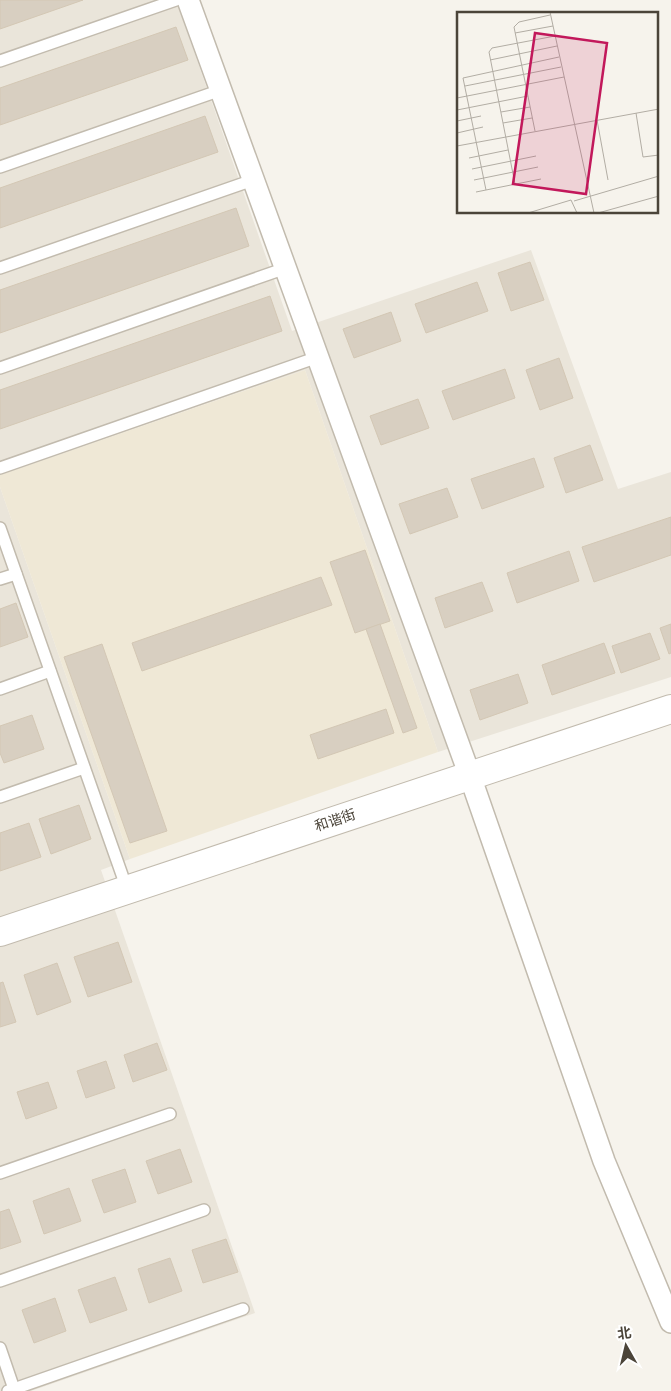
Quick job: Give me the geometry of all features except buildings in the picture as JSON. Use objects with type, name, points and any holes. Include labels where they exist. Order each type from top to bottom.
[{"type":"street","points":[[188,0],[470,776],[604,1161],[671,1322]]},
{"type":"street","name":"和谐街","points":[[0,932],[671,709]]},
{"type":"lane","points":[[0,61],[176,0]]},
{"type":"lane","points":[[0,167],[220,90]]},
{"type":"lane","points":[[0,268],[253,180]]},
{"type":"lane","points":[[0,368],[286,268]]},
{"type":"lane","points":[[0,468],[318,357]]},
{"type":"lane","points":[[0,528],[127,890]]},
{"type":"lane","points":[[0,579],[16,574]]},
{"type":"lane","points":[[0,689],[50,671]]},
{"type":"lane","points":[[0,797],[84,768]]},
{"type":"lane","points":[[0,1173],[170,1114]]},
{"type":"lane","points":[[0,1281],[204,1210]]},
{"type":"lane","points":[[0,1348],[11,1390],[242,1309]]},
{"type":"shaded area","points":[[0,0],[176,0],[292,331],[531,250],[618,489],[671,472],[671,677],[438,752],[305,370],[0,475]]},
{"type":"shaded area","points":[[305,370],[438,752],[130,859],[0,487],[0,475]]},
{"type":"shaded area","points":[[0,487],[130,859],[101,870],[255,1313],[31,1391],[0,1391]]}]
